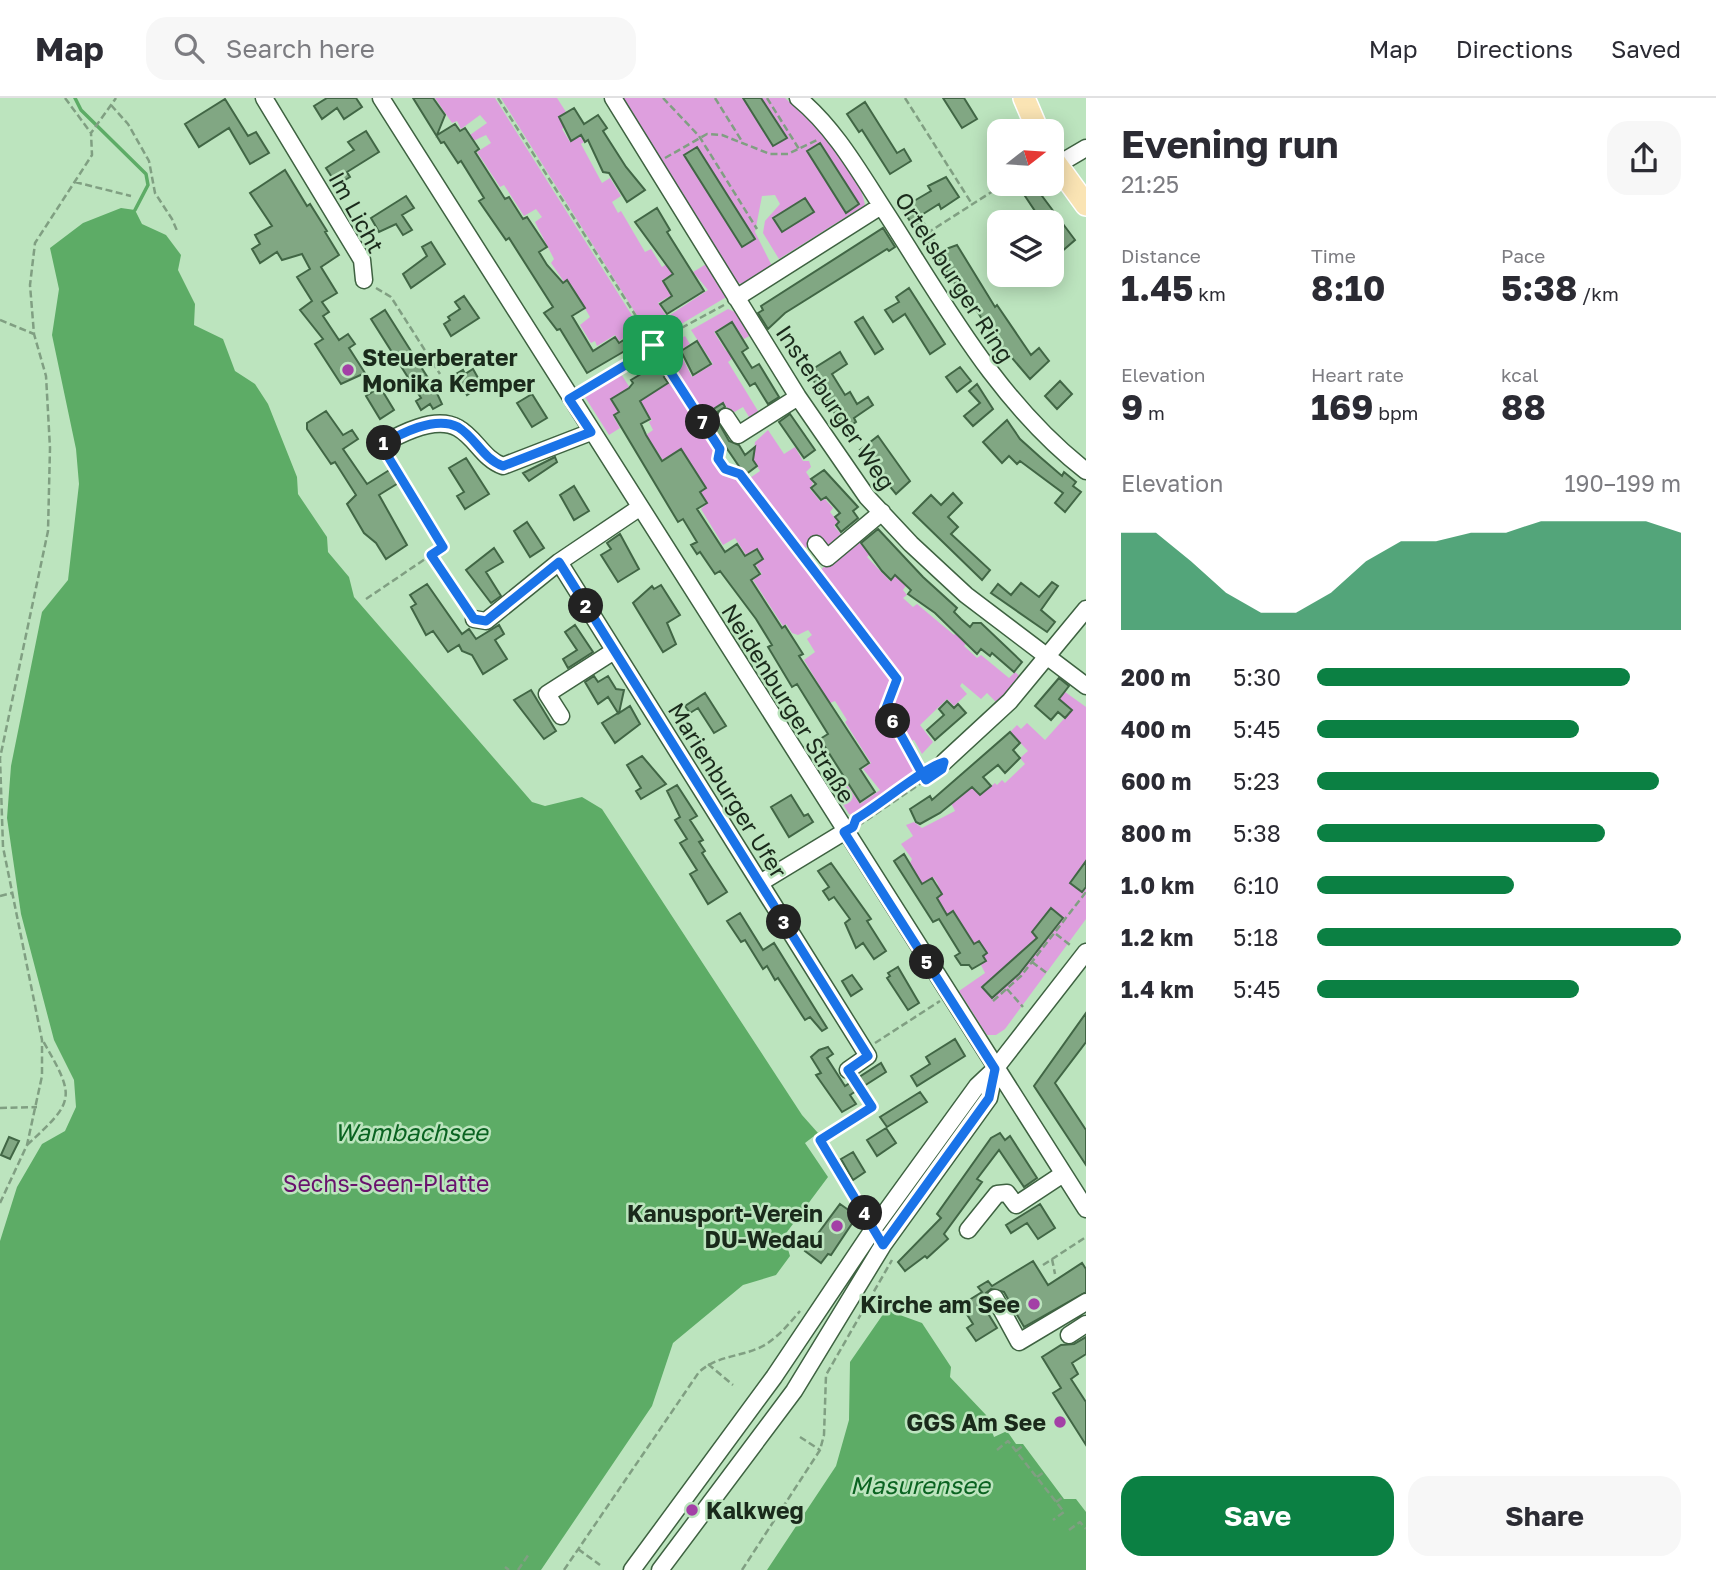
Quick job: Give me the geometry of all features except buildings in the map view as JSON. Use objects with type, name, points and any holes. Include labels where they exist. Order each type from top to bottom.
[{"type":"main road","points":[[1024,98],[1033,119]]},
{"type":"main road","points":[[1064,175],[1086,205]]},
{"type":"street","name":"Im Licht","points":[[264,98],[362,260],[364,280]]},
{"type":"street","name":"Neidenburger Straße","points":[[381,98],[569,399],[1086,1209]]},
{"type":"street","name":"Insterburger Weg","points":[[613,98],[836,456],[911,544],[966,595],[1086,686]]},
{"type":"street","name":"Ortelsburger Ring","points":[[798,98],[831,132],[990,374],[1050,441],[1086,471]]},
{"type":"street","points":[[1064,157],[1086,148]]},
{"type":"street","points":[[736,298],[881,206]]},
{"type":"street","points":[[726,417],[738,435],[800,399]]},
{"type":"street","points":[[741,440],[800,399]]},
{"type":"street","points":[[381,445],[412,426],[450,425],[458,428],[493,462],[503,466],[591,432]]},
{"type":"street","points":[[474,619],[486,621],[559,562],[639,508]]},
{"type":"street","points":[[816,544],[827,558],[882,512]]},
{"type":"street","name":"Marienburger Ufer","points":[[559,562],[864,1050]]},
{"type":"street","points":[[944,762],[1010,701],[1086,609]]},
{"type":"street","points":[[561,716],[547,694],[614,651]]},
{"type":"street","points":[[760,883],[844,832]]},
{"type":"street","points":[[632,1570],[781,1368],[874,1228],[977,1086],[995,1069],[1086,952]]},
{"type":"street","points":[[848,1070],[868,1056],[864,1050]]},
{"type":"street","points":[[660,1570],[794,1391],[883,1245],[989,1098],[995,1069]]},
{"type":"street","points":[[968,1230],[997,1194],[1007,1193],[1016,1205],[1063,1174]]},
{"type":"street","points":[[874,1228],[883,1245]]},
{"type":"street","points":[[995,1298],[1019,1342],[1086,1301]]},
{"type":"street","points":[[1069,1335],[1086,1324]]},
{"type":"path","points":[[0,1202],[27,1145],[42,1076],[42,1040],[3,847],[0,758],[48,531],[50,448],[46,376],[34,334],[30,285],[36,243],[92,155],[91,133],[65,98]]},
{"type":"path","points":[[91,133],[117,98]]},
{"type":"path","points":[[498,98],[720,449],[718,459],[725,469],[740,474],[897,679],[886,708],[926,780]]},
{"type":"path","points":[[663,98],[699,136],[757,229]]},
{"type":"path","points":[[715,98],[744,145]]},
{"type":"path","points":[[767,98],[800,150]]},
{"type":"path","points":[[905,98],[972,204]]},
{"type":"path","points":[[111,105],[128,124],[149,161],[155,193],[178,233]]},
{"type":"path","points":[[654,165],[699,136],[722,135],[769,154],[788,155],[831,132]]},
{"type":"path","points":[[75,182],[131,195]]},
{"type":"path","points":[[907,246],[987,195]]},
{"type":"path","name":"Im Licht","points":[[364,280],[391,297],[440,374]]},
{"type":"path","points":[[569,399],[649,351],[653,345],[736,298]]},
{"type":"path","points":[[0,320],[34,334]]},
{"type":"path","points":[[366,599],[443,547],[381,445]]},
{"type":"path","points":[[431,555],[474,619]]},
{"type":"path","points":[[944,762],[942,769],[859,826],[853,827],[856,819],[944,762]]},
{"type":"path","points":[[993,1002],[1032,962],[1086,892]]},
{"type":"path","points":[[0,896],[12,893]]},
{"type":"path","points":[[1055,933],[1070,945]]},
{"type":"path","points":[[1032,962],[1048,974]]},
{"type":"path","points":[[1007,989],[1023,1007]]},
{"type":"path","points":[[864,1050],[948,996]]},
{"type":"path","points":[[27,1145],[60,1115],[67,1098],[65,1078],[42,1040]]},
{"type":"path","points":[[848,1070],[872,1107],[820,1140],[874,1228]]},
{"type":"path","points":[[0,1108],[37,1107]]},
{"type":"path","points":[[1043,1265],[1086,1237]]},
{"type":"path","points":[[1052,1259],[1055,1274]]},
{"type":"path","points":[[742,1570],[820,1450],[824,1435],[826,1375],[892,1260]]},
{"type":"path","points":[[564,1570],[708,1364],[759,1348],[789,1324]]},
{"type":"path","points":[[708,1364],[733,1385]]},
{"type":"path","points":[[800,1437],[820,1450]]},
{"type":"path","points":[[998,1450],[1008,1441],[1037,1477],[1064,1512],[1053,1520]]},
{"type":"path","points":[[1016,1451],[1024,1445]]},
{"type":"path","points":[[1037,1477],[1044,1472]]},
{"type":"path","points":[[1056,1502],[1063,1497]]},
{"type":"path","points":[[1069,1530],[1080,1522],[1086,1529]]},
{"type":"path","points":[[578,1549],[600,1565]]},
{"type":"path","points":[[518,1570],[529,1554]]},
{"type":"path","points":[[505,1567],[509,1570]]},
{"type":"shaded area","points":[[435,98],[495,98],[650,344],[640,350],[630,334],[619,341],[615,335],[597,346],[595,341],[591,343],[580,325],[590,317],[571,284],[567,286],[551,263],[554,259],[535,222],[542,217],[536,209],[524,216],[504,185],[500,187],[477,152],[491,143],[486,135],[469,143],[467,137],[487,123],[480,115],[461,129],[457,121],[452,123]]},
{"type":"shaded area","points":[[501,98],[557,98],[566,112],[558,117],[564,127],[562,129],[570,142],[580,136],[584,142],[581,144],[602,183],[610,178],[621,196],[612,202],[618,213],[621,211],[645,252],[651,249],[662,267],[673,260],[679,270],[662,280],[667,289],[684,278],[670,300],[668,297],[658,303],[667,317],[708,290],[693,272],[708,263],[728,296],[653,341]]},
{"type":"shaded area","points":[[622,98],[785,98],[821,133],[844,161],[854,176],[865,205],[779,259],[763,233],[765,221],[780,204],[775,195],[762,196],[755,232],[773,268],[745,285],[736,282]]},
{"type":"shaded area","points":[[728,309],[737,313],[751,335],[744,339],[732,321],[714,332],[726,351],[735,346],[739,353],[728,362],[761,416],[752,422],[743,407],[731,414],[724,403],[702,416],[659,352],[685,336],[690,344],[679,351],[692,377],[713,364],[691,330]]},
{"type":"shaded area","points":[[621,374],[630,388],[611,400],[618,412],[613,416],[620,428],[609,435],[585,397]]},
{"type":"shaded area","points":[[669,374],[718,450],[716,458],[723,470],[738,475],[895,679],[886,696],[885,709],[920,773],[853,815],[849,814],[834,790],[846,783],[860,804],[880,790],[863,769],[871,763],[845,722],[847,720],[835,701],[830,703],[804,660],[815,652],[807,639],[812,635],[808,630],[798,635],[792,633],[786,624],[783,626],[753,580],[762,574],[756,565],[764,559],[757,548],[746,555],[735,538],[723,545],[701,509],[707,503],[701,492],[706,487],[681,448],[663,460],[646,435],[653,430],[649,422],[652,420],[635,397],[668,383],[664,377]]},
{"type":"shaded area","points":[[768,430],[784,454],[795,447],[803,461],[809,461],[811,467],[806,472],[813,483],[810,489],[820,501],[825,499],[833,508],[830,512],[838,522],[834,526],[845,539],[829,552],[818,539],[801,551],[747,480],[760,471],[753,460],[755,442]]},
{"type":"shaded area","points":[[856,538],[870,554],[867,557],[890,581],[900,573],[909,581],[903,590],[907,595],[903,598],[913,607],[917,604],[954,635],[959,631],[969,640],[964,646],[977,658],[981,655],[1009,678],[1015,672],[1022,678],[998,704],[987,693],[981,699],[962,683],[960,686],[967,694],[954,706],[947,699],[920,725],[933,742],[922,754],[914,740],[908,742],[892,713],[892,699],[898,681],[817,573]]},
{"type":"shaded area","points":[[1054,684],[1086,707],[1086,919],[1005,1029],[996,1035],[987,1035],[959,991],[985,973],[981,965],[986,961],[983,956],[986,953],[979,941],[973,945],[935,899],[938,884],[933,877],[922,884],[910,863],[912,859],[901,844],[913,836],[906,825],[914,822],[922,828],[955,811],[951,803],[972,787],[980,795],[995,783],[997,785],[1002,780],[1005,783],[1025,764],[1020,758],[1028,751],[1010,732],[1017,725],[1021,729],[1027,723],[1045,740],[1071,711],[1049,690]]},
{"type":"water","name":"Wambachsee","points":[[121,208],[135,210],[142,224],[166,235],[181,255],[178,270],[195,304],[194,325],[223,339],[235,371],[255,384],[268,404],[297,477],[298,494],[327,537],[328,552],[349,577],[354,597],[532,802],[545,806],[582,797],[602,809],[802,1115],[818,1133],[805,1143],[828,1177],[784,1236],[790,1256],[776,1275],[743,1285],[673,1343],[652,1406],[541,1570],[0,1570],[0,1241],[17,1187],[42,1144],[65,1131],[76,1107],[74,1080],[54,1040],[21,914],[7,818],[11,766],[42,612],[68,580],[79,484],[76,449],[52,335],[59,289],[50,248],[83,223]]},
{"type":"water","name":"Masurensee","points":[[886,1310],[922,1323],[951,1367],[950,1377],[986,1415],[994,1437],[1007,1431],[1016,1444],[1023,1444],[1064,1499],[1076,1499],[1086,1512],[1086,1570],[767,1570],[836,1466],[849,1420],[850,1362]]},
{"type":"waterway","points":[[75,98],[81,110],[146,174],[148,185],[135,210]]},
{"type":"place","name":"Steuerberater Monika Kemper","points":[[348,370]]},
{"type":"place","name":"Kanusport-Verein DU-Wedau","points":[[837,1226]]},
{"type":"place","name":"Kirche am See","points":[[1034,1304]]},
{"type":"place","name":"GGS Am See","points":[[1060,1422]]},
{"type":"place","name":"Kalkweg","points":[[692,1510]]},
{"type":"route","points":[[653,345],[649,351],[569,399],[591,432],[503,466],[493,462],[458,428],[450,425],[412,426],[381,445],[443,547],[431,555],[474,619],[486,621],[559,562],[868,1056],[848,1070],[872,1107],[820,1140],[883,1245],[989,1098],[995,1069],[844,832],[853,827],[856,819],[865,814],[923,775],[938,764],[944,762],[942,769],[926,780],[923,775],[886,708],[897,679],[740,474],[725,469],[718,459],[720,449],[653,345]]},
{"type":"park label","name":"Sechs-Seen-Platte","points":[[386,1183]]}]
